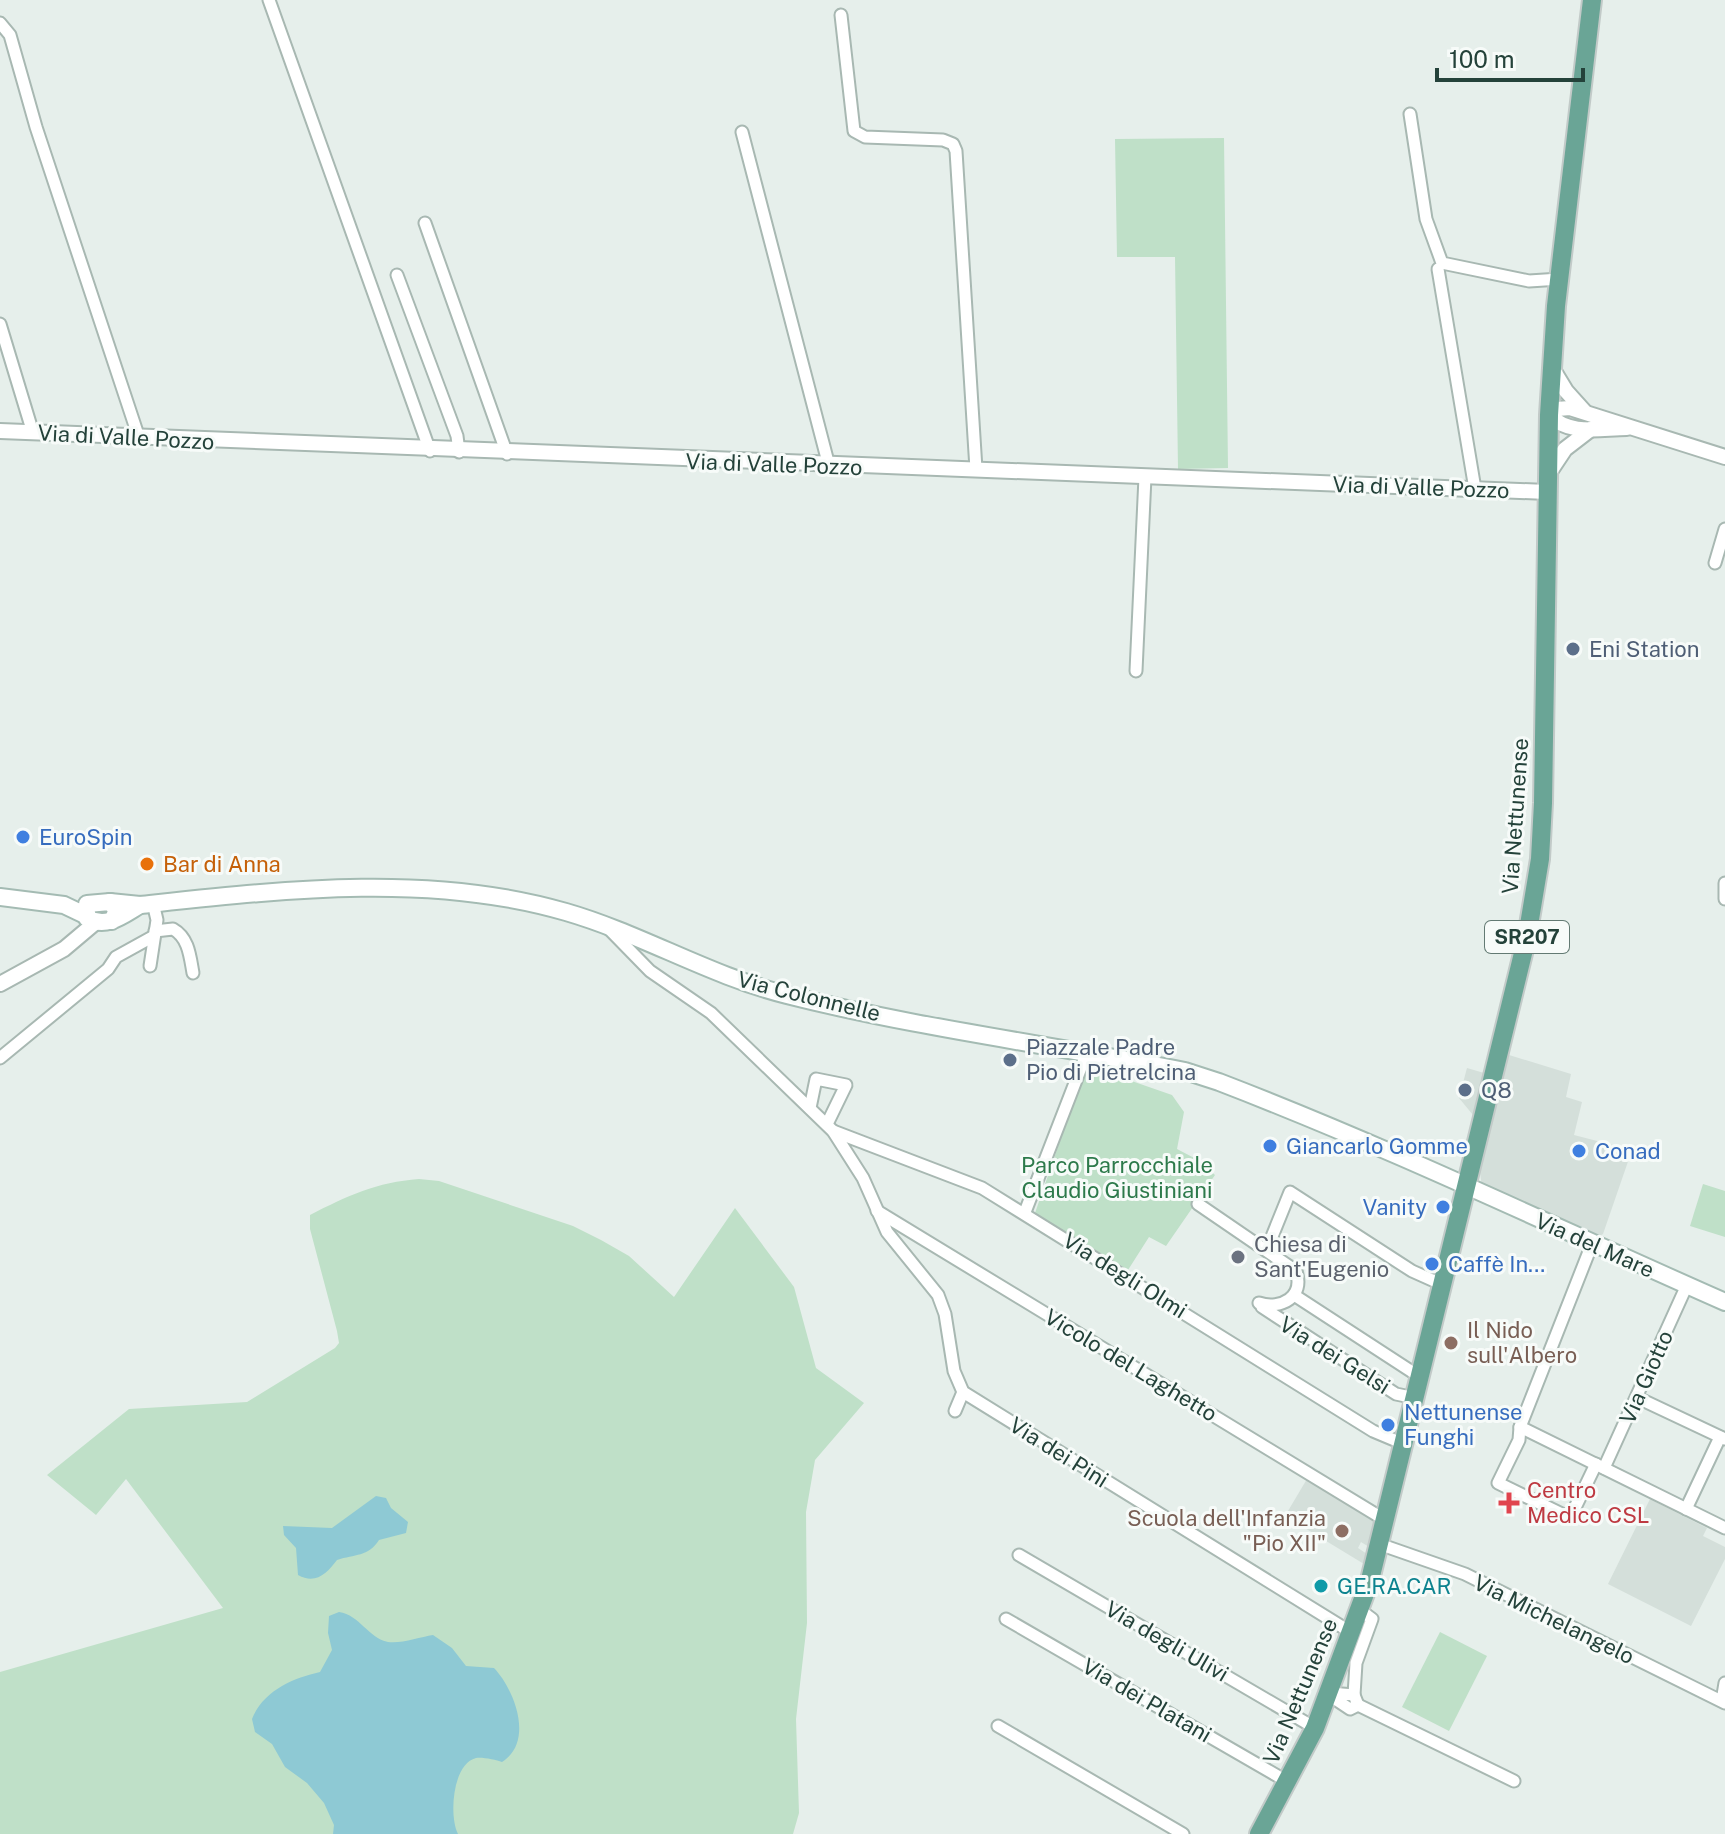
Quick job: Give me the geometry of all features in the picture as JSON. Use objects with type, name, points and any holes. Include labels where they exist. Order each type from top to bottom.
[{"type":"main road","name":"Via Nettunense","points":[[1259,1834],[1315,1728],[1360,1610],[1519,980],[1540,859],[1552,368],[1592,0]]},
{"type":"main road","name":"Via Colonnelle","points":[[0,897],[91,914],[147,904],[423,887],[513,899],[605,925],[768,991],[848,1009],[1185,1071],[1219,1082],[1466,1185]]},
{"type":"main road","name":"Via Colonnelle","points":[[91,914],[110,902],[147,904]]},
{"type":"main road","points":[[91,914],[117,910],[110,902]]},
{"type":"main road","name":"Via del Mare","points":[[1466,1185],[1725,1302]]},
{"type":"street","points":[[269,0],[430,451]]},
{"type":"street","points":[[841,15],[854,131],[865,137],[943,140],[953,144],[956,151],[976,469]]},
{"type":"street","points":[[0,23],[10,35],[36,127],[139,438]]},
{"type":"street","points":[[1410,114],[1426,219],[1442,263],[1529,281],[1560,279]]},
{"type":"street","points":[[742,132],[829,466]]},
{"type":"street","points":[[425,223],[507,454]]},
{"type":"street","points":[[1438,269],[1475,489]]},
{"type":"street","points":[[397,275],[457,436],[459,452]]},
{"type":"street","points":[[0,324],[33,433]]},
{"type":"street","points":[[1552,368],[1570,397],[1588,414]]},
{"type":"street","points":[[1549,415],[1566,407],[1725,457]]},
{"type":"street","points":[[1549,415],[1565,426],[1627,428]]},
{"type":"street","points":[[1548,484],[1565,449],[1591,429]]},
{"type":"street","name":"Via di Valle Pozzo","points":[[0,431],[430,451],[1475,489],[1548,484]]},
{"type":"street","points":[[1136,671],[1145,477]]},
{"type":"street","points":[[1715,563],[1725,529]]},
{"type":"street","points":[[1725,883],[1725,899]]},
{"type":"street","points":[[147,904],[154,934],[150,966]]},
{"type":"street","points":[[0,984],[64,949],[91,914]]},
{"type":"street","points":[[605,925],[650,971],[711,1013],[830,1128],[863,1178],[890,1236],[938,1295],[964,1392],[955,1411]]},
{"type":"street","points":[[0,1058],[108,969],[116,957],[154,934],[173,929],[181,934],[189,949],[193,973]]},
{"type":"street","points":[[1025,1212],[1087,1052]]},
{"type":"street","points":[[810,1108],[816,1079],[846,1085],[830,1128]]},
{"type":"street","name":"Via degli Olmi","points":[[830,1128],[982,1188],[1373,1431],[1404,1444]]},
{"type":"street","points":[[1267,1249],[1290,1192],[1412,1271],[1441,1284]]},
{"type":"street","points":[[1198,1204],[1296,1271],[1299,1283],[1294,1295],[1420,1377]]},
{"type":"street","name":"Vicolo del Laghetto","points":[[877,1211],[1385,1520]]},
{"type":"street","points":[[1592,1244],[1520,1427],[1725,1528]]},
{"type":"street","name":"Via Giotto","points":[[1520,1427],[1519,1440],[1498,1483],[1570,1518],[1638,1398],[1687,1285]]},
{"type":"street","name":"Via dei Gelsi","points":[[1294,1295],[1280,1306],[1259,1303],[1280,1321],[1396,1394],[1415,1398]]},
{"type":"street","name":"Via dei Pini","points":[[964,1392],[1352,1633]]},
{"type":"street","points":[[1638,1398],[1723,1438],[1686,1509]]},
{"type":"street","name":"Via Michelangelo","points":[[1379,1544],[1465,1574],[1723,1702]]},
{"type":"street","name":"Via degli Ulivi","points":[[1019,1555],[1315,1728]]},
{"type":"street","points":[[1329,1694],[1350,1709],[1356,1700],[1356,1663],[1372,1619],[1360,1610]]},
{"type":"street","name":"Via dei Platani","points":[[1006,1619],[1288,1782]]},
{"type":"street","points":[[1723,1702],[1725,1683]]},
{"type":"street","points":[[1356,1700],[1514,1781]]},
{"type":"street","points":[[998,1726],[1183,1834]]},
{"type":"shaded area","points":[[1509,1055],[1571,1074],[1566,1097],[1582,1102],[1574,1135],[1632,1150],[1603,1234],[1597,1238],[1482,1187],[1479,1165]]},
{"type":"shaded area","points":[[1467,1068],[1484,1073],[1473,1115],[1459,1098]]},
{"type":"shaded area","name":"Scuola dell'Infanzia \"Pio XII\"","points":[[1307,1479],[1376,1520],[1369,1547],[1361,1542],[1358,1548],[1367,1554],[1364,1564],[1285,1516]]},
{"type":"shaded area","points":[[1650,1499],[1707,1528],[1703,1536],[1725,1547],[1725,1559],[1691,1626],[1608,1584]]},
{"type":"green space","points":[[1224,138],[1228,468],[1178,469],[1175,257],[1117,257],[1115,139]]},
{"type":"green space","name":"Parco Parrocchiale Claudio Giustiniani","points":[[1085,1069],[1097,1069],[1172,1095],[1184,1112],[1177,1149],[1200,1161],[1215,1175],[1166,1246],[1149,1237],[1128,1270],[1035,1213]]},
{"type":"green space","points":[[419,1179],[439,1181],[573,1226],[629,1256],[674,1297],[735,1208],[794,1287],[816,1368],[864,1403],[815,1460],[806,1512],[807,1623],[796,1719],[799,1813],[793,1834],[0,1834],[0,1672],[223,1608],[126,1479],[96,1515],[47,1475],[129,1409],[247,1402],[335,1348],[339,1343],[337,1331],[310,1229],[310,1215],[363,1191]]},
{"type":"green space","points":[[1703,1184],[1725,1191],[1725,1237],[1690,1226]]},
{"type":"green space","points":[[1440,1632],[1487,1656],[1449,1731],[1402,1707]]},
{"type":"water","points":[[376,1496],[386,1498],[391,1508],[408,1522],[406,1533],[379,1540],[366,1552],[337,1560],[316,1578],[298,1575],[296,1548],[284,1535],[283,1526],[332,1528]]},
{"type":"water","points":[[339,1612],[353,1617],[375,1636],[388,1642],[433,1635],[452,1648],[466,1666],[494,1668],[508,1689],[518,1715],[517,1741],[512,1753],[502,1762],[476,1758],[462,1770],[453,1804],[458,1834],[333,1834],[334,1825],[324,1803],[307,1783],[285,1767],[272,1744],[255,1732],[252,1719],[271,1693],[290,1682],[320,1672],[332,1650],[328,1633],[329,1616]]},
{"type":"place","name":"Eni Station","points":[[1573,649]]},
{"type":"place","name":"EuroSpin","points":[[23,837]]},
{"type":"place","name":"Bar di Anna","points":[[147,864]]},
{"type":"place","name":"Piazzale Padre Pio di Pietrelcina","points":[[1010,1060]]},
{"type":"place","name":"Q8","points":[[1465,1090]]},
{"type":"place","name":"Giancarlo Gomme","points":[[1270,1146]]},
{"type":"place","name":"Conad","points":[[1579,1151]]},
{"type":"place","name":"Vanity","points":[[1443,1207]]},
{"type":"place","name":"Chiesa di Sant'Eugenio","points":[[1238,1257]]},
{"type":"place","name":"Caffè In...","points":[[1432,1264]]},
{"type":"place","name":"Il Nido sull'Albero","points":[[1451,1343]]},
{"type":"place","name":"Nettunense Funghi","points":[[1388,1425]]},
{"type":"place","name":"Centro Medico CSL","points":[[1509,1503]]},
{"type":"place","name":"Scuola dell'Infanzia \"Pio XII\"","points":[[1342,1531]]},
{"type":"place","name":"GE.RA.CAR","points":[[1321,1586]]}]
